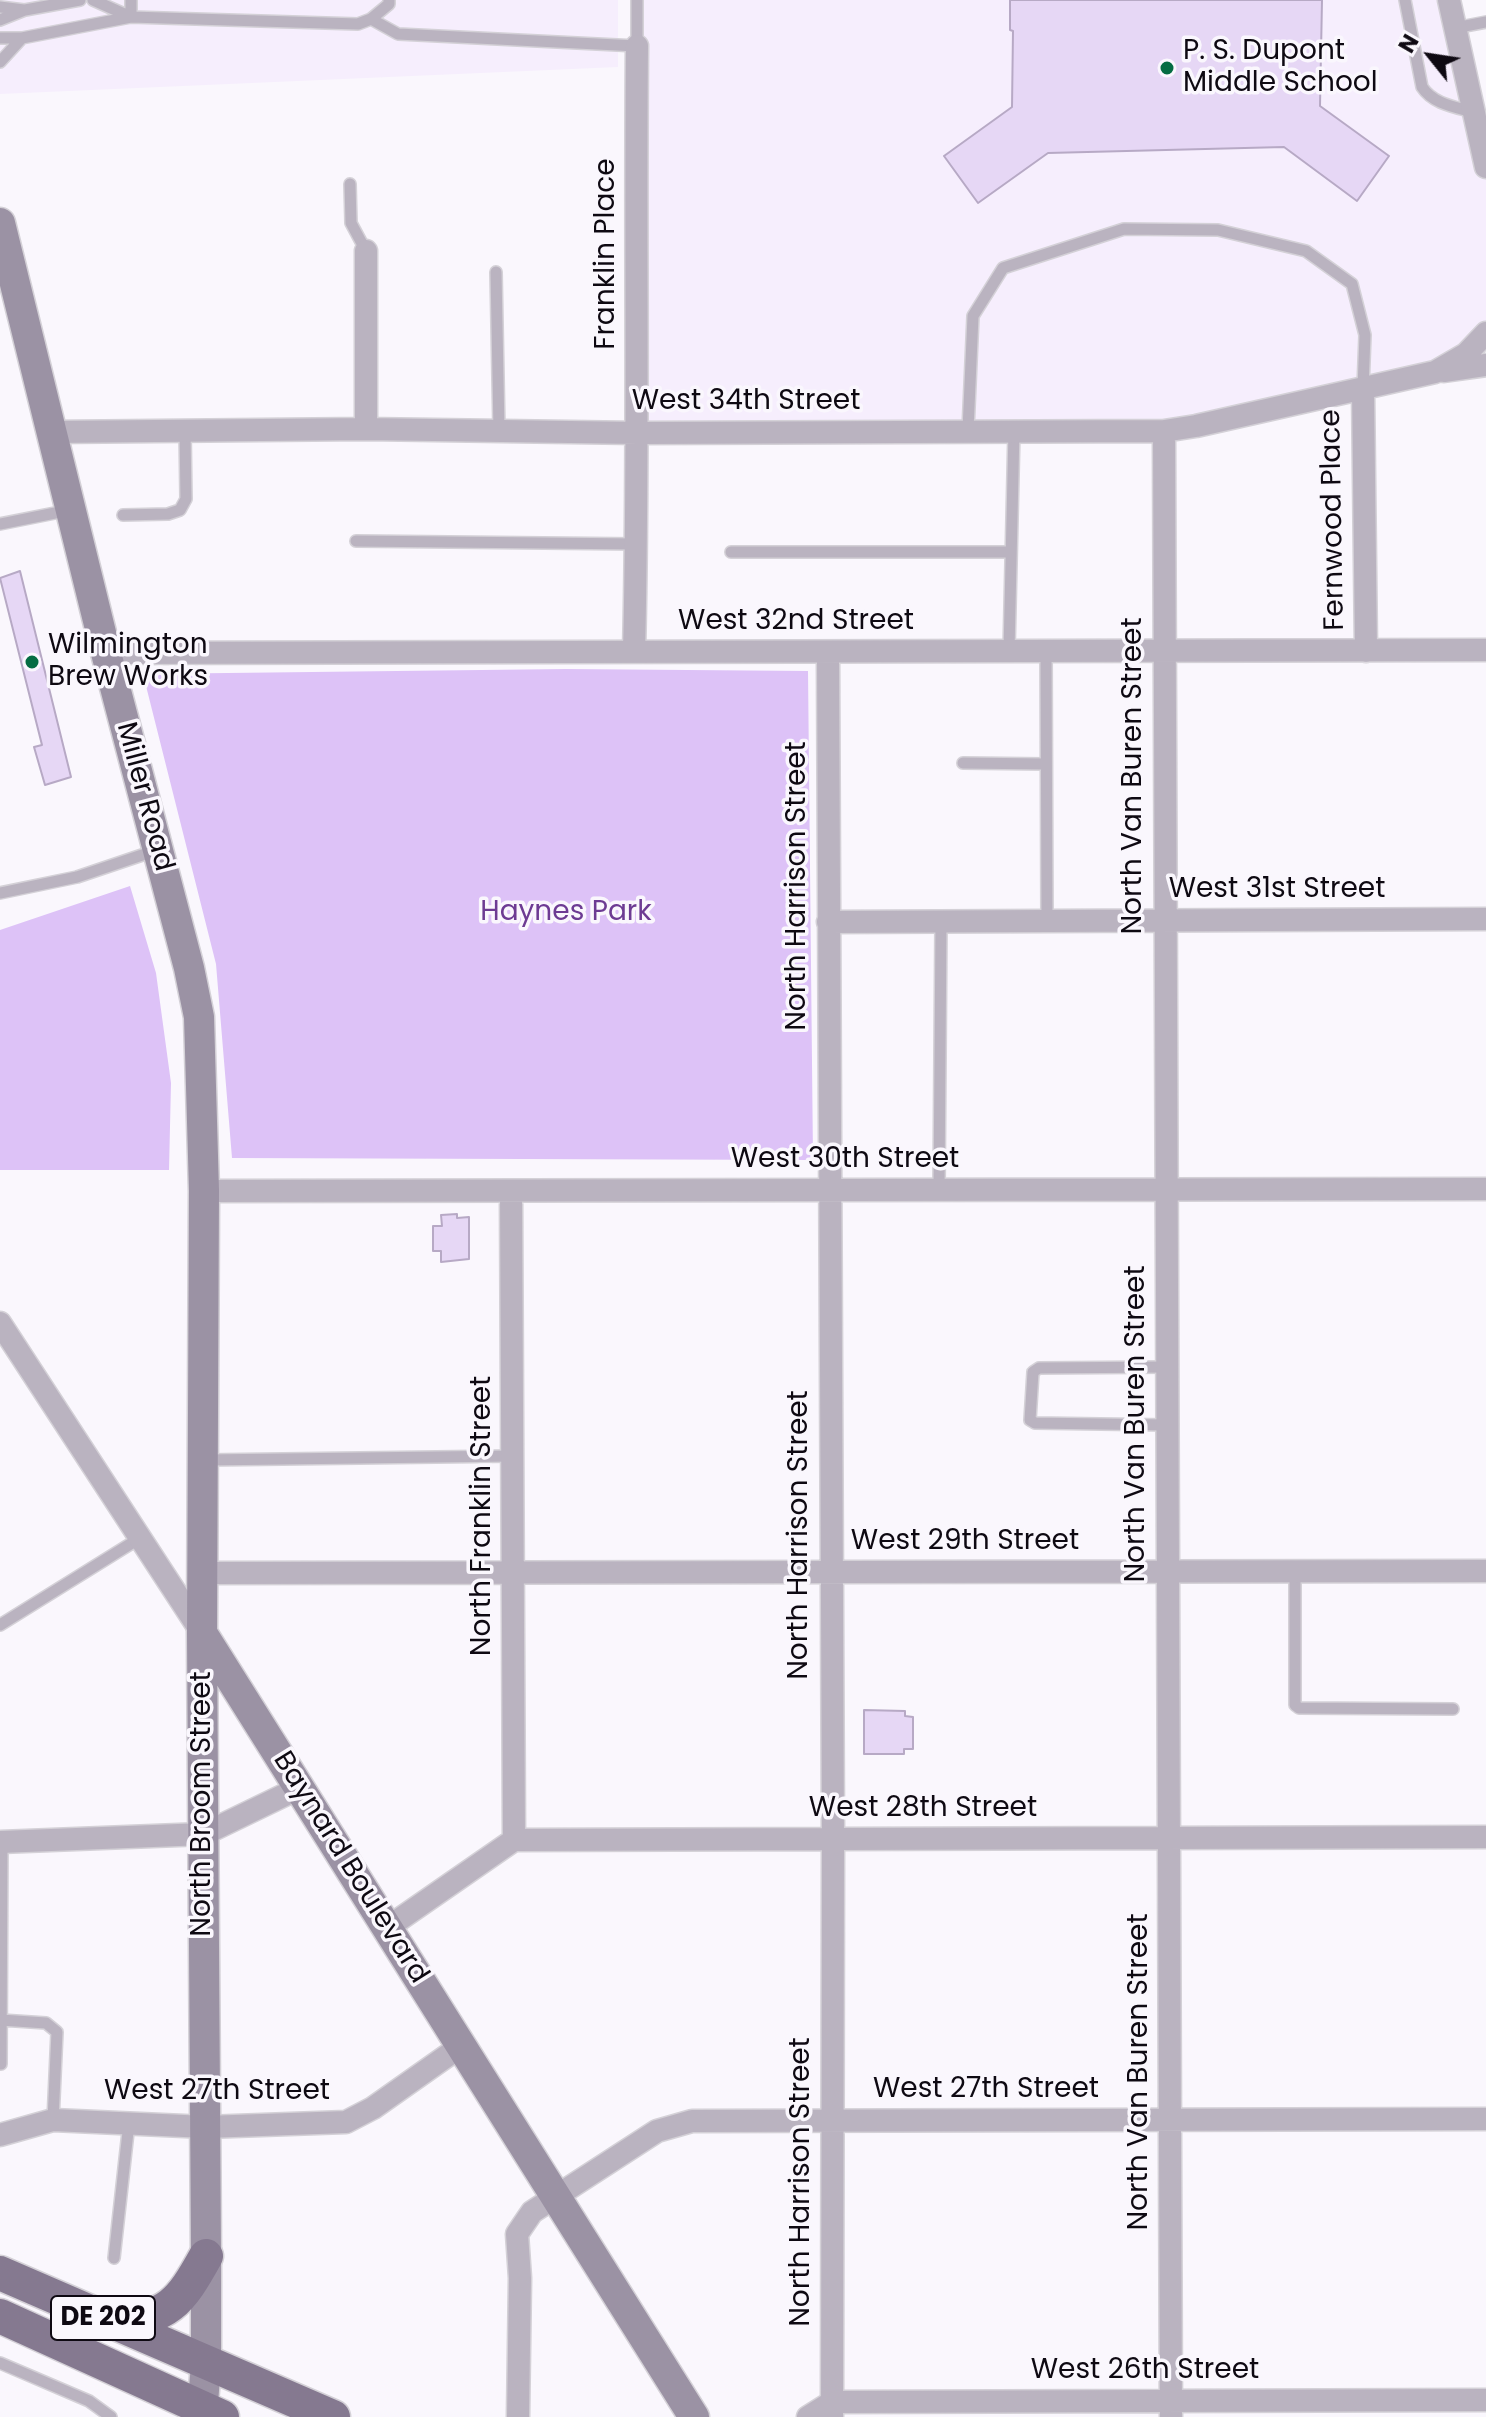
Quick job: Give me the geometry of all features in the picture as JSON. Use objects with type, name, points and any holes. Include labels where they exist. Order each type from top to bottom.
[{"type":"main road","points":[[113,2323],[141,2320],[171,2306],[191,2283],[206,2256]]},
{"type":"main road","name":"DE 202","points":[[0,2273],[333,2417]]},
{"type":"main road","points":[[0,2295],[160,2367],[190,2372],[198,2371],[206,2363]]},
{"type":"main road","name":"DE 202","points":[[0,2316],[208,2414]]},
{"type":"street","points":[[1449,0],[1474,112],[1483,137],[1486,167]]},
{"type":"street","name":"Franklin Place","points":[[634,652],[638,433],[635,264],[637,46]]},
{"type":"street","name":"Miller Road","points":[[0,223],[5,266],[51,432],[189,968],[199,1017],[204,1191]]},
{"type":"street","points":[[366,251],[366,429]]},
{"type":"street","name":"West 34th Street","points":[[1435,372],[1459,359],[1484,336]]},
{"type":"street","name":"West 34th Street","points":[[51,432],[366,429],[638,433],[1164,431],[1435,372],[1486,365]]},
{"type":"street","name":"Fernwood Place","points":[[1363,389],[1366,651]]},
{"type":"street","name":"North Van Buren Street","points":[[1164,431],[1171,2409]]},
{"type":"street","name":"West 32nd Street","points":[[106,653],[1486,650]]},
{"type":"street","name":"North Harrison Street","points":[[828,652],[832,2409]]},
{"type":"street","name":"West 31st Street","points":[[828,922],[1486,919]]},
{"type":"street","name":"West 30th Street","points":[[204,1191],[1486,1189]]},
{"type":"street","name":"North Broom Street","points":[[204,1191],[202,1633],[208,2414]]},
{"type":"street","name":"North Franklin Street","points":[[511,1191],[514,1840]]},
{"type":"street","name":"Baynard Boulevard","points":[[0,1323],[202,1633],[694,2417]]},
{"type":"street","name":"West 29th Street","points":[[203,1573],[1486,1571]]},
{"type":"street","points":[[1,1842],[204,1834],[299,1788]]},
{"type":"street","name":"West 28th Street","points":[[514,1840],[1486,1837]]},
{"type":"street","points":[[387,1928],[514,1840]]},
{"type":"street","name":"West 27th Street","points":[[0,2135],[53,2120],[206,2127],[346,2122],[373,2108],[461,2046]]},
{"type":"street","name":"West 27th Street","points":[[518,2417],[520,2278],[517,2234],[532,2212],[657,2131],[679,2123],[1486,2119]]},
{"type":"street","name":"West 26th Street","points":[[832,2409],[1171,2409],[1486,2400]]},
{"type":"street","points":[[808,2417],[832,2409]]},
{"type":"lane","points":[[0,20],[25,10],[80,0]]},
{"type":"lane","points":[[93,0],[131,17]]},
{"type":"lane","points":[[131,0],[131,17]]},
{"type":"lane","points":[[0,38],[22,38],[131,17],[358,24],[371,19],[389,4],[389,0]]},
{"type":"lane","name":"Franklin Place","points":[[637,0],[637,46]]},
{"type":"lane","points":[[1405,0],[1422,87],[1427,95],[1439,102],[1474,112]]},
{"type":"lane","points":[[0,7],[25,10]]},
{"type":"lane","points":[[371,19],[398,34],[637,46]]},
{"type":"lane","points":[[1455,28],[1486,22]]},
{"type":"lane","points":[[0,62],[22,38]]},
{"type":"lane","points":[[350,184],[351,223],[366,251]]},
{"type":"lane","points":[[968,430],[973,316],[1003,268],[1124,229],[1218,230],[1306,251],[1352,284],[1365,335],[1363,389]]},
{"type":"lane","points":[[496,272],[499,431]]},
{"type":"lane","points":[[1009,651],[1014,430]]},
{"type":"lane","points":[[123,515],[168,514],[180,510],[186,499],[185,431]]},
{"type":"lane","points":[[0,524],[70,510]]},
{"type":"lane","points":[[356,541],[637,544]]},
{"type":"lane","points":[[731,552],[1011,552]]},
{"type":"lane","points":[[1046,651],[1047,921]]},
{"type":"lane","points":[[963,763],[1045,764]]},
{"type":"lane","points":[[0,893],[77,877],[158,850]]},
{"type":"lane","points":[[939,1190],[941,922]]},
{"type":"lane","points":[[1166,1367],[1039,1368],[1033,1372],[1030,1420],[1035,1423],[1166,1425]]},
{"type":"lane","points":[[204,1460],[513,1456]]},
{"type":"lane","points":[[0,1625],[140,1538]]},
{"type":"lane","points":[[1295,1572],[1295,1705],[1299,1708],[1453,1709]]},
{"type":"lane","points":[[1,1842],[1,2064]]},
{"type":"lane","points":[[1,2020],[46,2023],[55,2028],[53,2120]]},
{"type":"lane","points":[[114,2258],[129,2123]]},
{"type":"lane","points":[[0,2363],[89,2401],[111,2417]]},
{"type":"shaded area","points":[[0,0],[618,0],[618,67],[0,94]]},
{"type":"shaded area","name":"P. S. Dupont Middle School","points":[[634,0],[1449,0],[1486,170],[1486,332],[1449,365],[1164,431],[638,433]]},
{"type":"green space","name":"Haynes Park","points":[[566,669],[808,671],[813,1160],[232,1158],[216,964],[143,674]]},
{"type":"green space","points":[[130,886],[156,973],[171,1083],[169,1170],[0,1170],[0,930]]},
{"type":"building","name":"P. S. Dupont Middle School","points":[[1010,0],[1322,0],[1320,106],[1389,156],[1357,201],[1284,147],[1048,153],[978,203],[944,156],[1012,107],[1013,31],[1010,30]]},
{"type":"building","name":"Wilmington Brew Works","points":[[20,571],[71,777],[45,785],[34,747],[42,745],[0,578]]},
{"type":"building","points":[[457,1214],[457,1218],[469,1217],[469,1259],[441,1262],[441,1251],[433,1251],[433,1226],[442,1226],[441,1215]]},
{"type":"building","points":[[864,1710],[905,1711],[905,1716],[913,1717],[913,1749],[904,1749],[904,1754],[864,1754]]},
{"type":"place","name":"P. S. Dupont Middle School","points":[[1167,68]]},
{"type":"place","name":"Wilmington Brew Works","points":[[32,662]]}]
